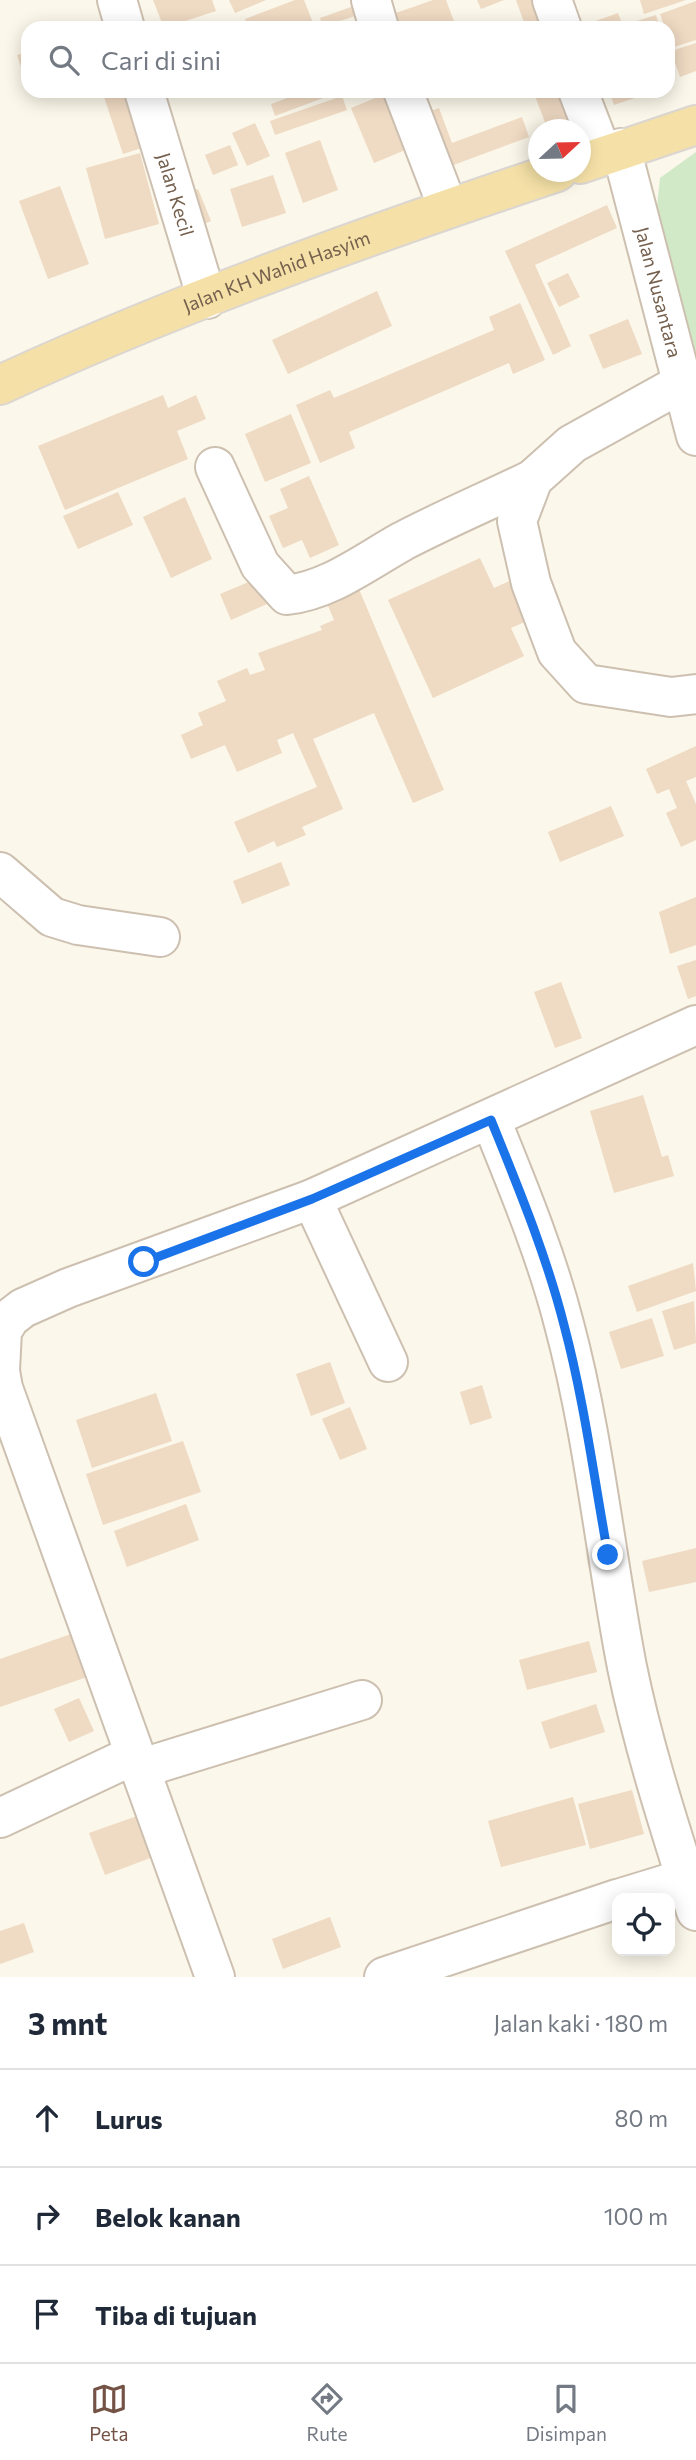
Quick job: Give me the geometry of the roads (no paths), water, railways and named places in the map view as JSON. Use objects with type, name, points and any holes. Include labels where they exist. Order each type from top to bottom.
[{"type":"main road","points":[[601,156],[696,125]]},
{"type":"main road","name":"Jalan KH Wahid Hasyim","points":[[0,385],[78,349],[207,299],[448,208],[528,182]]},
{"type":"street","points":[[117,0],[123,21]]},
{"type":"street","points":[[371,0],[377,21]]},
{"type":"street","points":[[552,0],[560,21]]},
{"type":"street","name":"Jalan Kecil","points":[[146,98],[207,299]]},
{"type":"street","points":[[406,98],[448,208]]},
{"type":"street","name":"Jalan Nusantara","points":[[580,98],[682,383],[696,436]]},
{"type":"street","points":[[215,467],[261,565],[287,595],[305,593],[330,583],[403,541],[533,480],[572,444],[682,383]]},
{"type":"street","points":[[533,480],[517,521],[531,583],[557,652],[586,684],[671,697],[696,694]]},
{"type":"street","points":[[0,872],[52,917],[78,925],[160,937]]},
{"type":"street","points":[[215,1977],[3,1388],[0,1371],[1,1331],[10,1318],[23,1308],[68,1288],[312,1199],[696,1025]]},
{"type":"street","points":[[491,1120],[534,1227],[564,1322],[579,1388],[642,1733],[692,1887],[656,1893]]},
{"type":"street","points":[[312,1199],[387,1362]]},
{"type":"street","points":[[0,1818],[136,1762],[362,1700]]},
{"type":"street","points":[[384,1977],[612,1901]]}]
